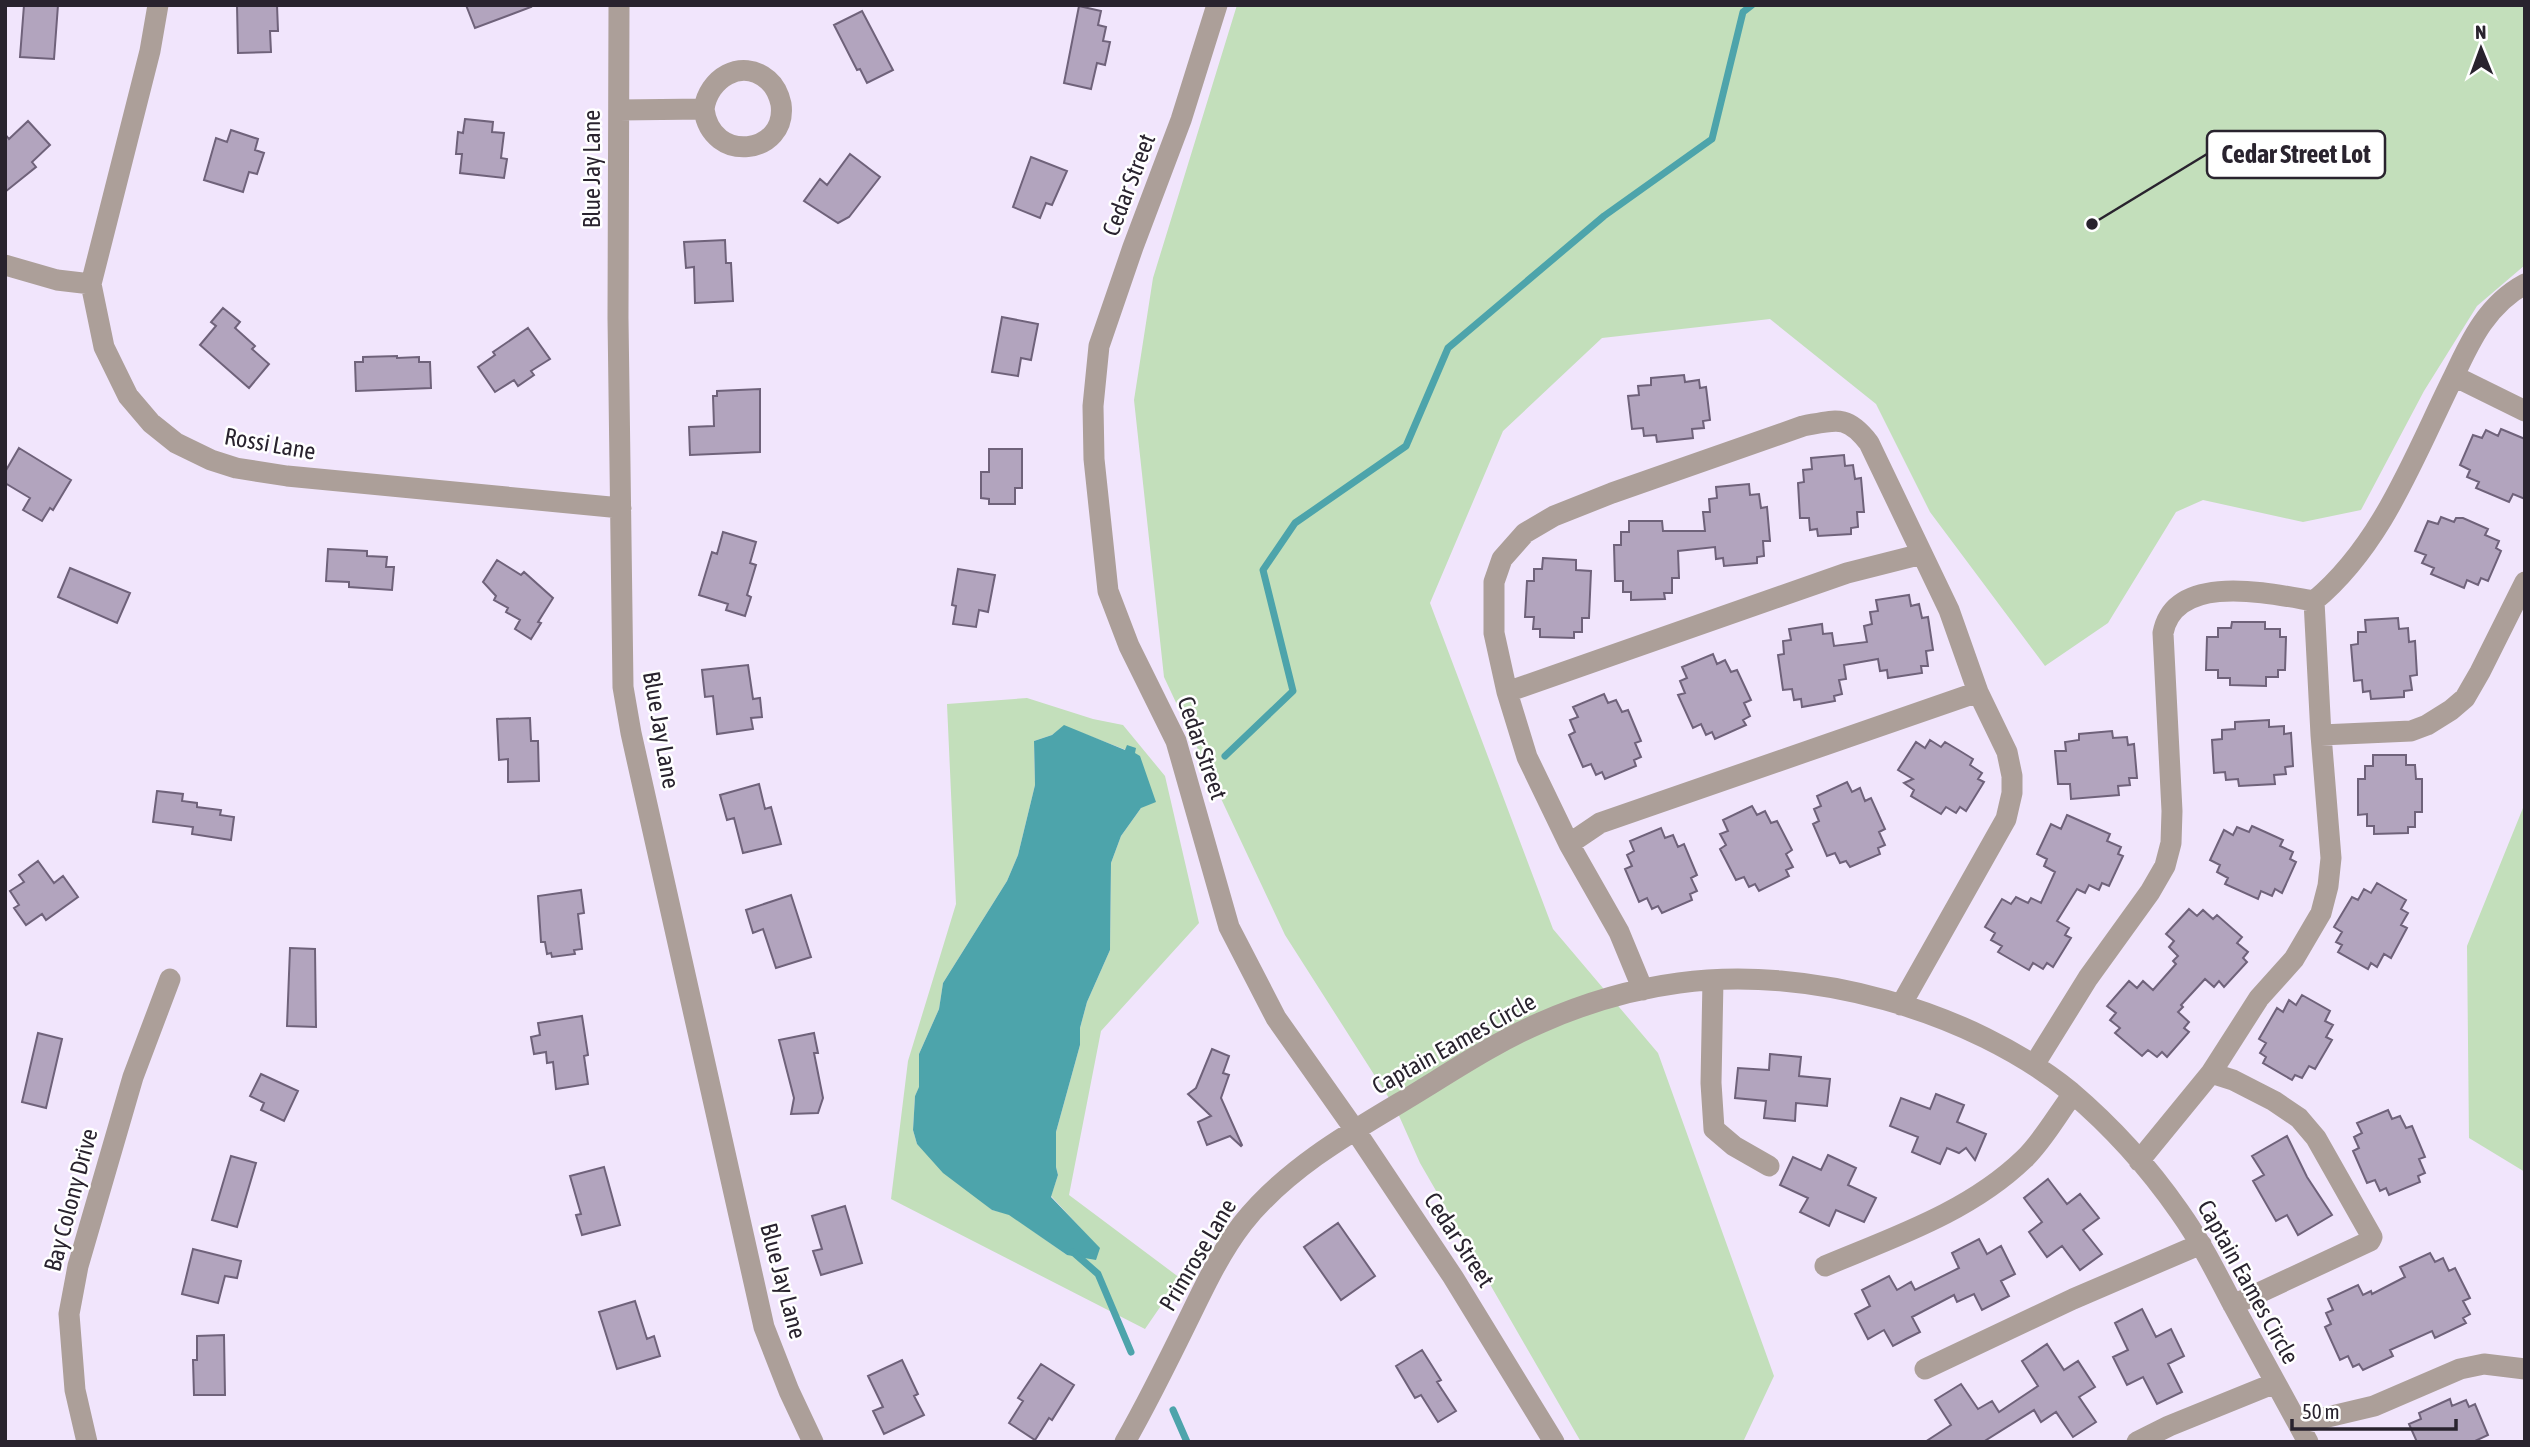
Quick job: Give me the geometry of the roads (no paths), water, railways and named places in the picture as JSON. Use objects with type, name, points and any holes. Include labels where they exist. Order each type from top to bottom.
[{"type":"street","name":"Rossi Lane","points":[[158,5],[150,51],[91,284],[104,347],[128,396],[151,423],[177,443],[211,460],[236,468],[287,477],[621,508]]},
{"type":"street","name":"Blue Jay Lane","points":[[619,5],[618,318],[623,687],[764,1327],[813,1442]]},
{"type":"street","name":"Cedar Street","points":[[1217,5],[1181,120],[1099,346],[1093,406],[1094,459],[1108,591],[1129,646],[1177,741],[1229,927],[1276,1018],[1453,1277],[1553,1442]]},
{"type":"street","points":[[619,110],[704,109]]},
{"type":"street","points":[[5,265],[57,280],[91,284]]},
{"type":"street","points":[[2034,1065],[2088,978],[2150,892],[2165,866],[2171,843],[2172,811],[2163,633],[2166,620],[2178,606],[2201,594],[2247,590],[2314,601],[2335,584],[2363,551],[2383,518],[2470,340],[2508,293],[2525,284]]},
{"type":"street","points":[[2454,376],[2525,411]]},
{"type":"street","points":[[1643,990],[1619,932],[1569,844],[1527,757],[1493,633],[1494,582],[1502,559],[1525,533],[1554,516],[1764,439],[1803,426],[1830,421],[1846,422],[1857,427],[1869,443],[1949,610],[1978,692],[2007,752],[2012,784],[2006,819],[1900,1005]]},
{"type":"street","points":[[1507,692],[1847,573],[1922,554]]},
{"type":"street","points":[[2321,735],[2411,731],[2427,725],[2451,710],[2465,698],[2480,673],[2525,582]]},
{"type":"street","points":[[2139,1161],[2211,1073],[2259,998],[2294,959],[2321,913],[2331,858],[2314,601]]},
{"type":"street","points":[[1569,844],[1600,823],[1978,692]]},
{"type":"street","name":"Bay Colony Drive","points":[[87,1442],[75,1390],[69,1314],[78,1266],[133,1077],[170,979]]},
{"type":"street","points":[[1713,980],[1711,1083],[1714,1129],[1734,1146],[1769,1166]]},
{"type":"street","name":"Captain Eames Circle","points":[[1355,1130],[1539,1023],[1590,1004],[1677,983],[1713,980],[1800,983],[1857,993],[1961,1027],[2034,1065],[2073,1094],[2119,1138],[2179,1210],[2201,1244],[2303,1433],[2460,1369],[2484,1364],[2525,1369]]},
{"type":"street","points":[[2211,1073],[2233,1080],[2274,1101],[2299,1118],[2316,1138],[2372,1237],[2370,1241],[2233,1305]]},
{"type":"street","points":[[1825,1266],[1932,1221],[1980,1195],[2026,1158],[2073,1094]]},
{"type":"street","name":"Primrose Lane","points":[[1125,1442],[1209,1279],[1241,1226],[1274,1188],[1355,1130]]},
{"type":"street","points":[[1925,1368],[2073,1299],[2201,1244]]},
{"type":"street","points":[[2137,1442],[2169,1426],[2275,1383]]},
{"type":"waterway","points":[[1225,756],[1293,691],[1263,570],[1295,523],[1406,446],[1448,348],[1604,216],[1712,139],[1743,12],[1752,5]]},
{"type":"waterway","points":[[1073,1252],[1098,1274],[1131,1352]]},
{"type":"waterway","points":[[1173,1410],[1187,1442]]},
{"type":"place","name":"Cedar Street Lot","points":[[2092,224]]}]
